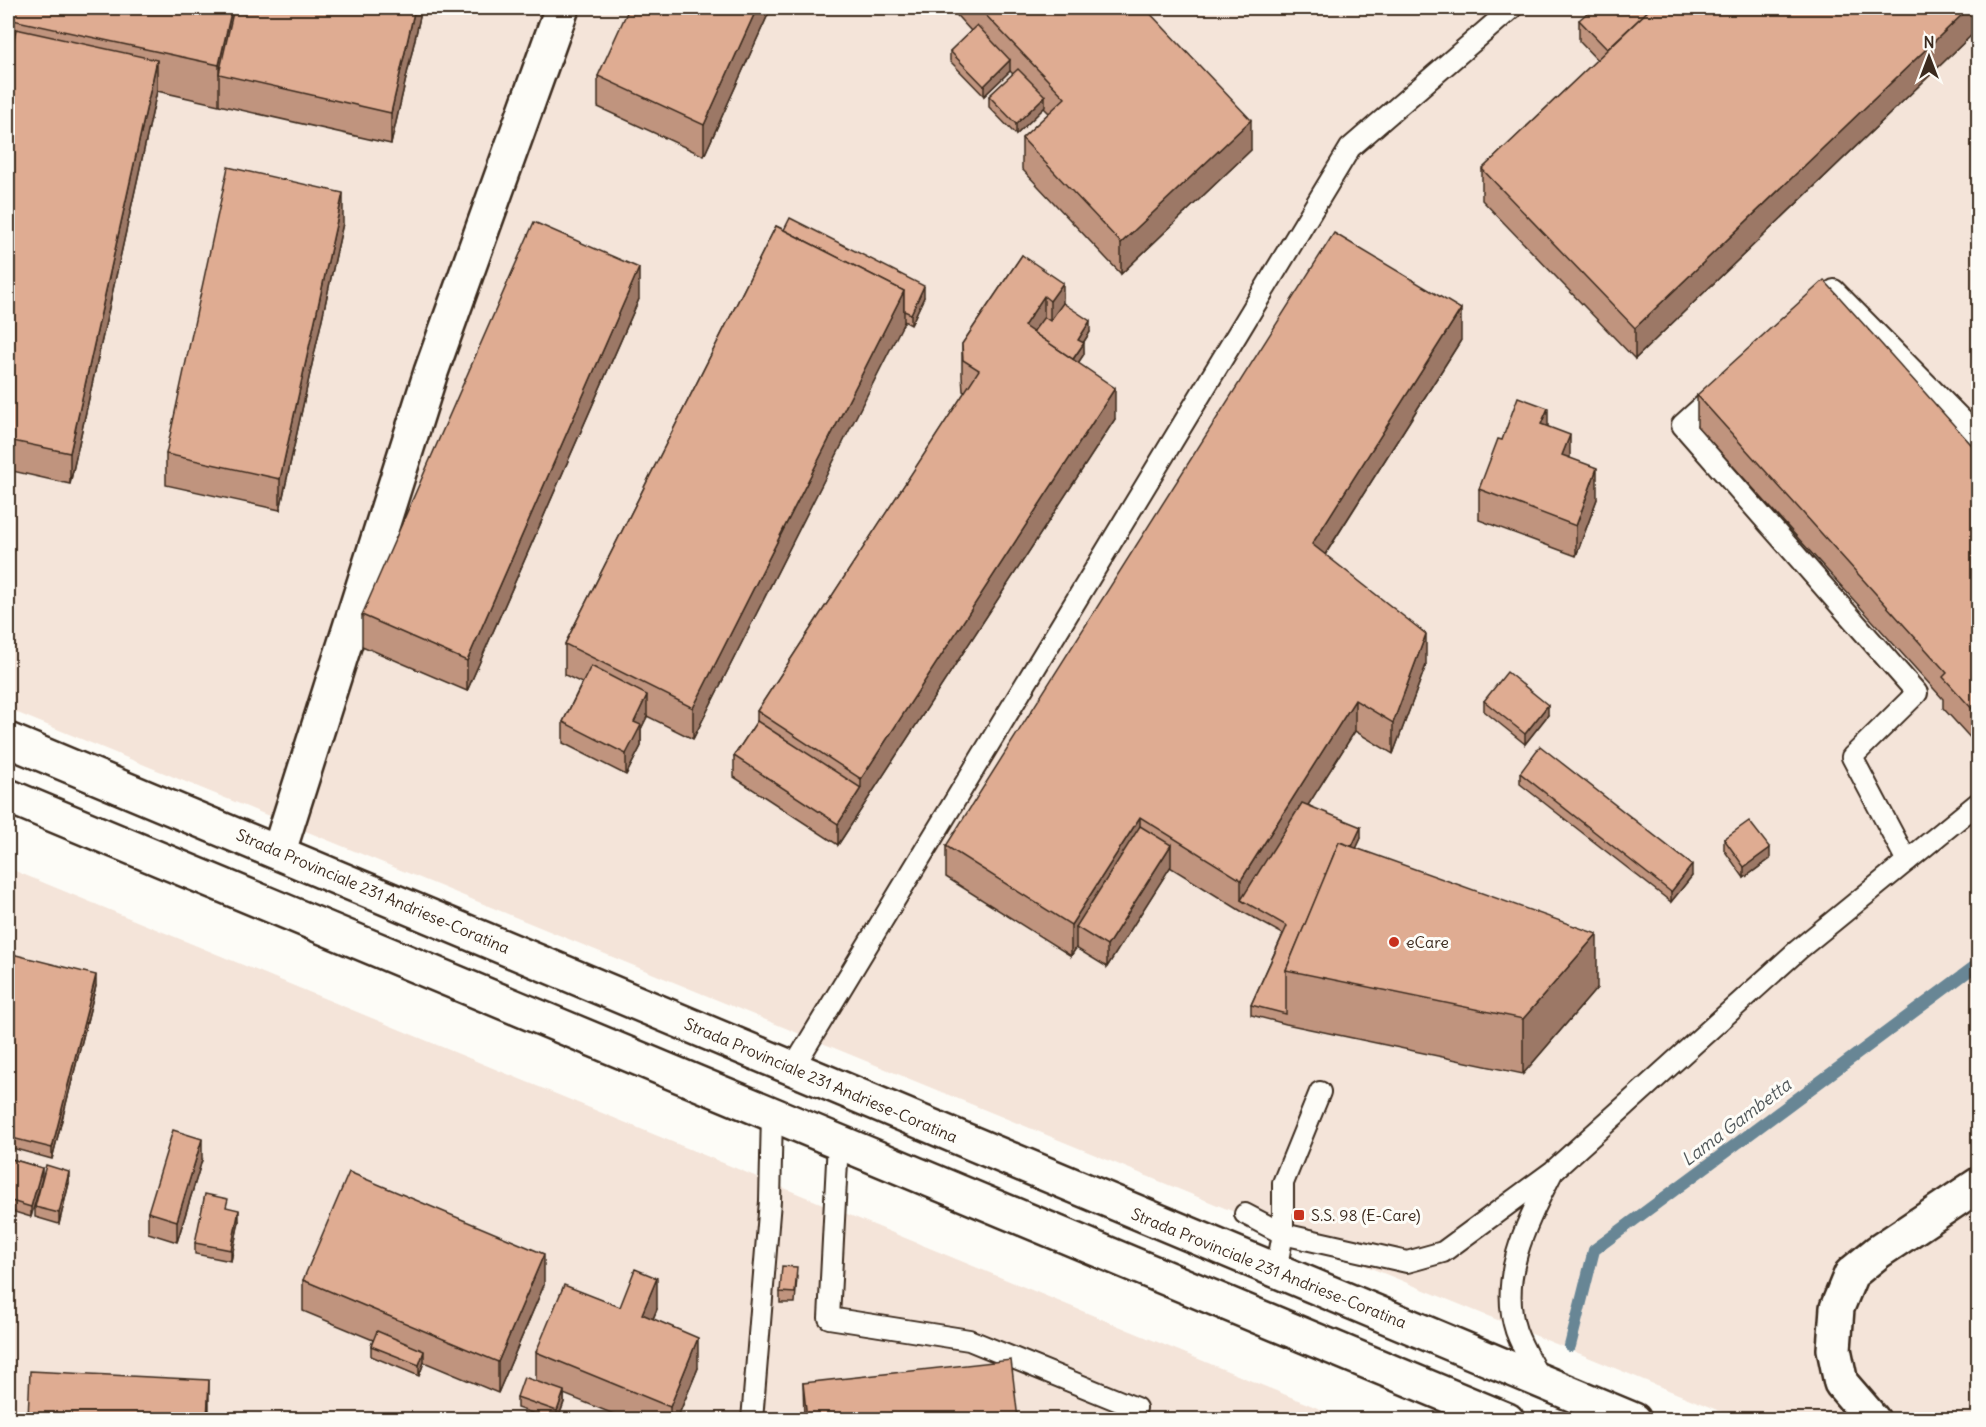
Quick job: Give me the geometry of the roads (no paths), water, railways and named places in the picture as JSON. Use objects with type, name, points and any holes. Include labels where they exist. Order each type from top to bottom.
[{"type":"main road","points":[[279,851],[431,372],[562,8]]},
{"type":"main road","name":"Strada Provinciale 231 Andriese-Coratina","points":[[8,740],[279,851],[1276,1271],[1634,1419]]},
{"type":"main road","points":[[8,796],[1507,1419]]},
{"type":"main road","points":[[1873,1419],[1841,1383],[1834,1349],[1837,1308],[1851,1274],[1878,1252],[1978,1185]]},
{"type":"lane","points":[[793,1068],[1350,148],[1512,8]]},
{"type":"lane","points":[[1798,322],[1834,290],[1978,436]]},
{"type":"lane","points":[[1727,385],[1682,425],[1917,693],[1852,757],[1906,861]]},
{"type":"lane","points":[[1245,1214],[1283,1234],[1407,1262],[1443,1252],[1553,1171],[1798,950],[1978,803]]},
{"type":"lane","points":[[1276,1271],[1283,1234],[1283,1183],[1320,1092]]},
{"type":"lane","points":[[752,1419],[770,1201],[772,1114]]},
{"type":"lane","points":[[838,1142],[829,1318],[969,1340],[1136,1408]]},
{"type":"lane","points":[[1541,1381],[1516,1331],[1510,1292],[1523,1232],[1553,1171]]},
{"type":"waterway","name":"Lama Gambetta","points":[[1570,1346],[1594,1250],[1978,964]]},
{"type":"place","name":"eCare","points":[[1394,942]]},
{"type":"place","name":"S.S. 98 (E-Care)","points":[[1299,1215]]}]
